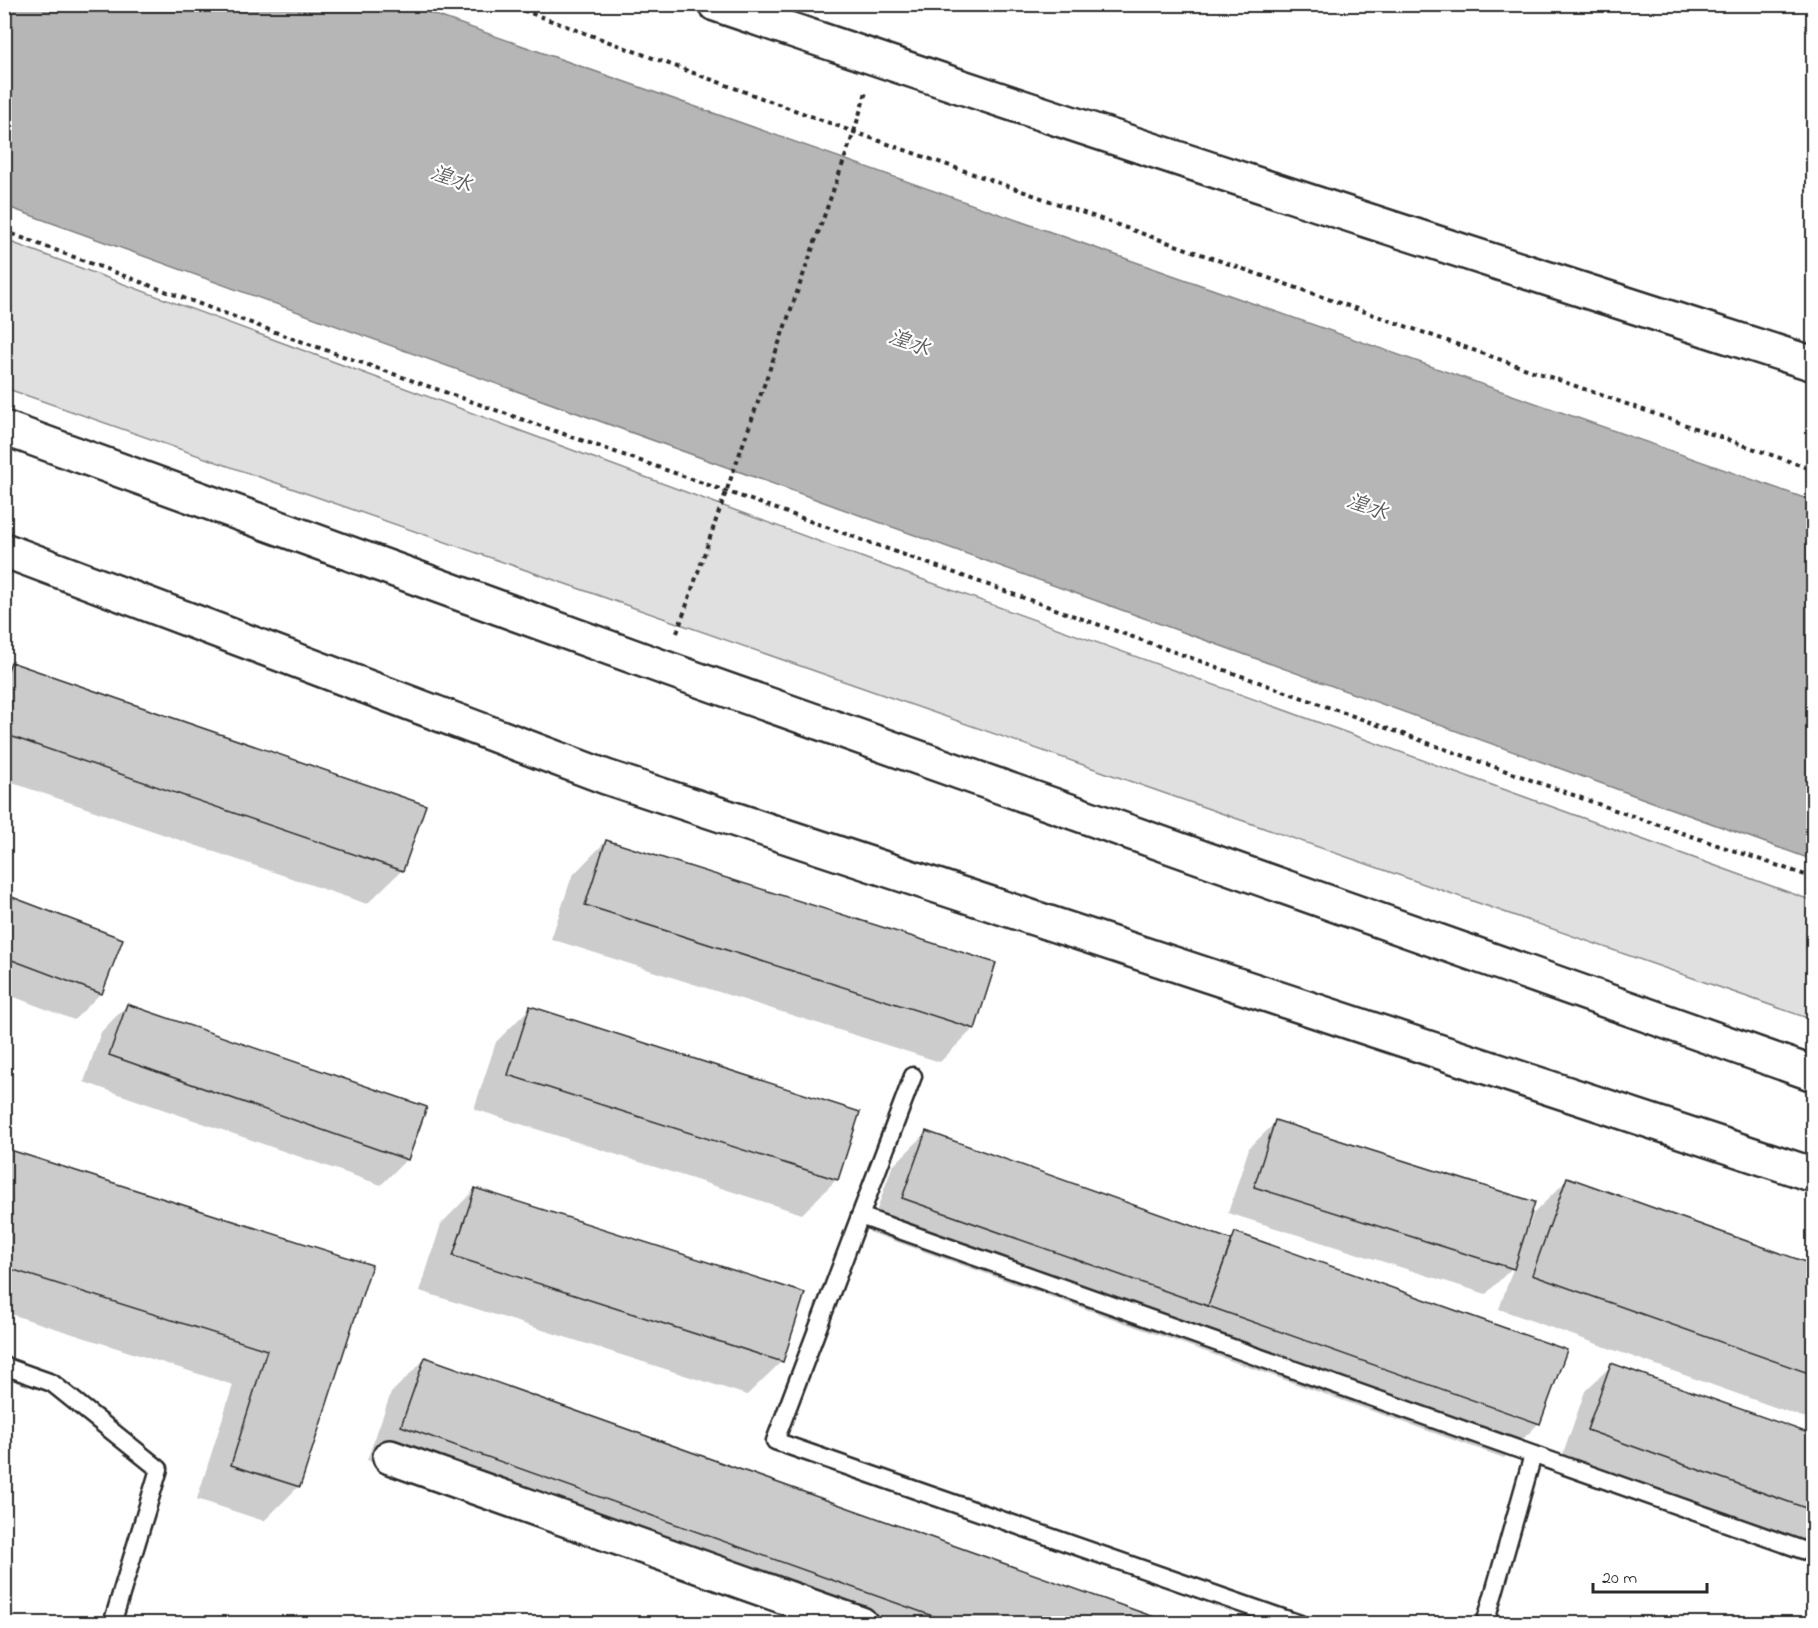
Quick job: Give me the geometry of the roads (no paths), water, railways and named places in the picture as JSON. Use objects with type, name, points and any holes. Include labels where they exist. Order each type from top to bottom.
[{"type":"main road","points":[[715,4],[1596,295],[1814,364]]},
{"type":"main road","points":[[4,428],[665,668],[1814,1074]]},
{"type":"main road","points":[[4,550],[606,777],[1814,1175]]},
{"type":"main road","points":[[390,1457],[861,1623]]},
{"type":"lane","points":[[913,1076],[775,1441],[1300,1623]]},
{"type":"lane","points":[[861,1216],[1814,1554]]},
{"type":"lane","points":[[4,1366],[52,1383],[159,1469],[112,1623]]},
{"type":"lane","points":[[1485,1623],[1533,1455]]},
{"type":"water","name":"湟水","points":[[4,5],[407,5],[1813,501],[1813,860],[5,206]]}]
